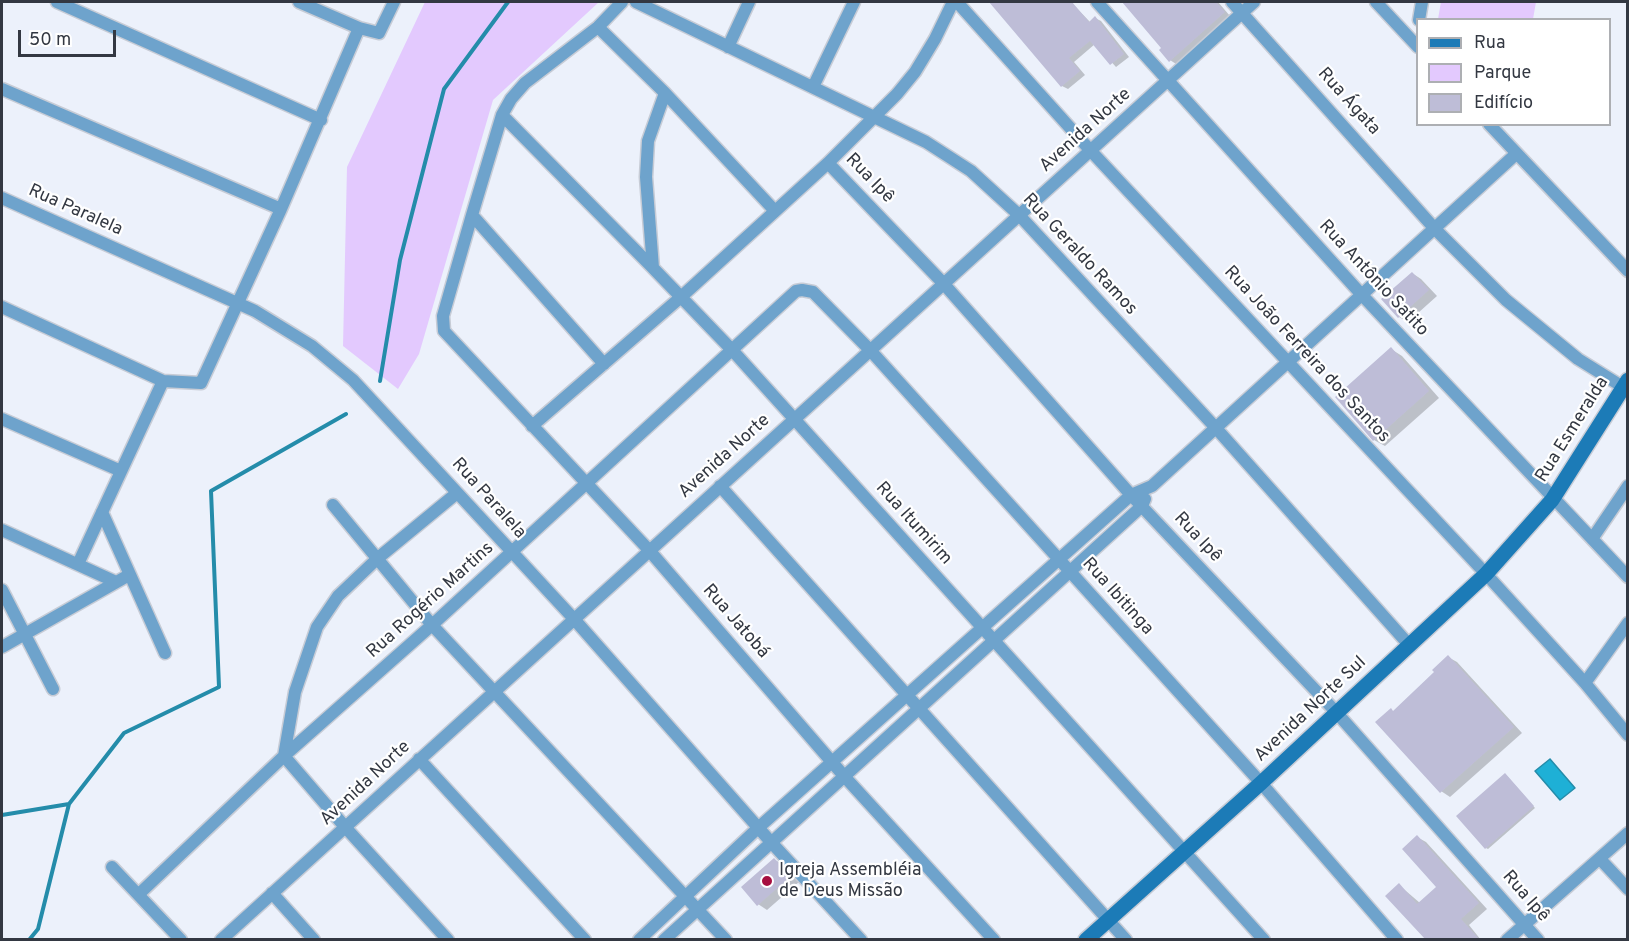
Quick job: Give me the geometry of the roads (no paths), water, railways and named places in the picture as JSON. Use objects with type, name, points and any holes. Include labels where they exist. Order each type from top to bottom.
[{"type":"street","points":[[57,2],[321,120]]},
{"type":"street","points":[[299,2],[359,28],[379,33],[394,2]]},
{"type":"street","points":[[604,364],[471,215],[502,115],[511,99],[525,83],[598,27],[622,2]]},
{"type":"street","name":"Rua Geraldo Ramos","points":[[636,2],[874,117],[948,155],[971,171],[1019,215],[1215,428],[1410,646]]},
{"type":"street","points":[[728,47],[749,2]]},
{"type":"street","points":[[813,87],[854,2]]},
{"type":"street","points":[[532,426],[681,297],[828,163],[874,117],[915,72],[955,2]]},
{"type":"street","name":"Rua João Ferreira dos Santos","points":[[955,2],[1090,150],[1220,287],[1287,363],[1486,574],[1585,683],[1628,735]]},
{"type":"street","name":"Rua Antônio Satito","points":[[1097,2],[1361,294],[1552,500],[1628,577]]},
{"type":"street","name":"Rua Ágata","points":[[1232,2],[1435,229],[1506,300],[1578,359],[1626,386]]},
{"type":"street","name":"Avenida Norte","points":[[221,939],[574,620],[648,549],[795,419],[1254,2]]},
{"type":"street","points":[[1376,2],[1416,45]]},
{"type":"street","points":[[1419,18],[1422,2]]},
{"type":"street","points":[[598,27],[665,93],[775,211]]},
{"type":"street","points":[[2,308],[163,381],[201,383],[321,120],[359,28]]},
{"type":"street","points":[[2,89],[281,209]]},
{"type":"street","points":[[653,268],[646,177],[648,141],[665,93]]},
{"type":"street","name":"Rua Itumirim","points":[[502,115],[734,351],[1183,852],[1264,939]]},
{"type":"street","points":[[1491,126],[1628,271]]},
{"type":"street","points":[[639,939],[758,828],[1131,495],[1152,486],[1516,154]]},
{"type":"street","name":"Rua Ipê","points":[[828,163],[943,283],[1131,495],[1336,712],[1538,939]]},
{"type":"street","name":"Rua Paralela","points":[[2,198],[238,303],[312,346],[353,380],[574,620],[758,828],[861,939]]},
{"type":"street","name":"Rua Jatobá","points":[[471,215],[443,316],[444,331],[648,549],[832,763],[994,939]]},
{"type":"street","points":[[1618,260],[1628,251]]},
{"type":"street","name":"Rua Ibitinga","points":[[802,290],[813,292],[870,350],[1261,783],[1397,939]]},
{"type":"street","name":"Rua Rogério Martins","points":[[139,894],[284,756],[734,351],[796,291],[802,290]]},
{"type":"street","points":[[78,564],[163,381]]},
{"type":"street","name":"Rua Esmeralda","points":[[1552,500],[1626,386]]},
{"type":"street","points":[[2,419],[121,471]]},
{"type":"street","points":[[720,486],[1126,939]]},
{"type":"street","points":[[664,939],[1142,506],[1152,486]]},
{"type":"street","points":[[1592,539],[1628,486]]},
{"type":"street","points":[[448,939],[346,828],[284,756],[296,692],[317,627],[338,596],[378,558],[457,493]]},
{"type":"street","name":"Avenida Norte Sul","points":[[1086,939],[1410,646],[1486,574],[1552,500]]},
{"type":"street","points":[[333,505],[432,625],[726,939]]},
{"type":"street","points":[[102,512],[165,653]]},
{"type":"street","points":[[2,530],[116,582]]},
{"type":"street","points":[[2,647],[129,575]]},
{"type":"street","points":[[2,590],[53,689]]},
{"type":"street","points":[[1585,683],[1628,623]]},
{"type":"street","points":[[419,759],[585,939]]},
{"type":"street","points":[[1507,939],[1628,833]]},
{"type":"street","points":[[1600,859],[1628,889]]},
{"type":"street","points":[[112,867],[181,939]]},
{"type":"street","points":[[272,893],[314,939]]},
{"type":"water","points":[[1550,759],[1575,788],[1560,800],[1535,771]]},
{"type":"waterway","points":[[380,381],[400,260],[444,89],[508,2]]},
{"type":"waterway","points":[[2,815],[69,804],[124,733],[219,687],[211,491],[346,414]]},
{"type":"waterway","points":[[29,940],[38,929],[69,804]]},
{"type":"place","name":"Igreja Assembléia de Deus Missão","points":[[767,881]]}]
